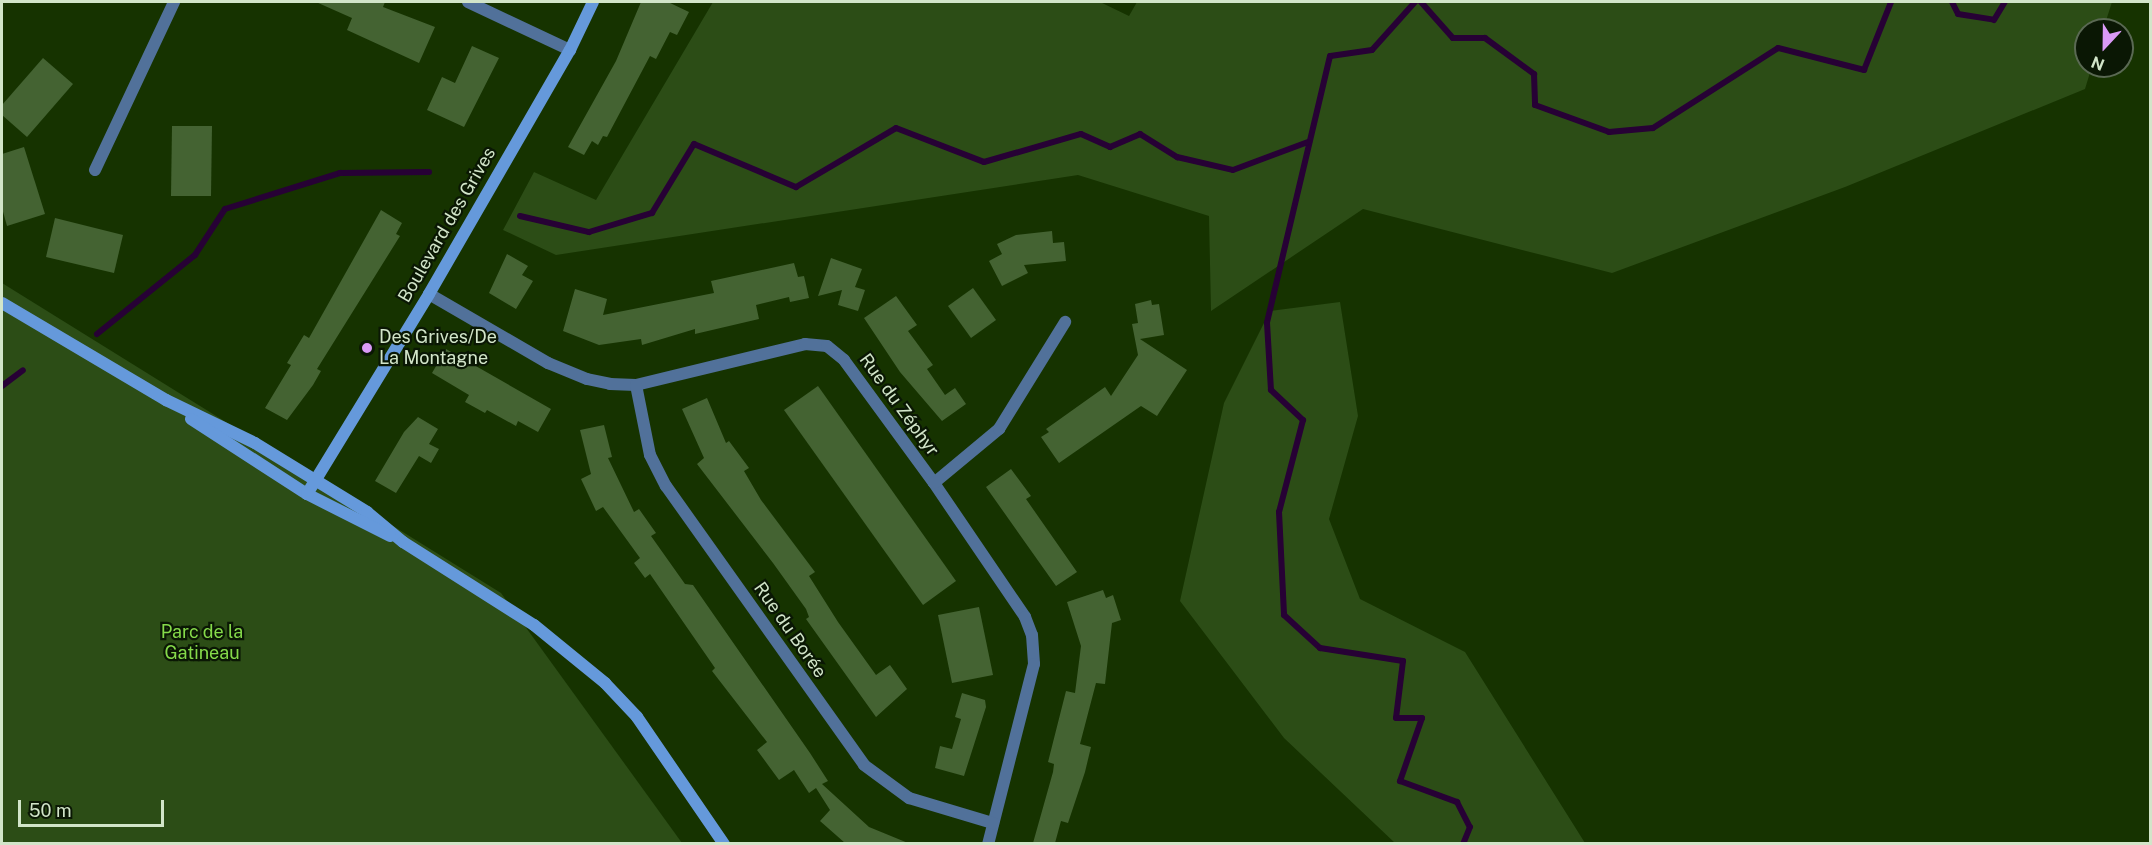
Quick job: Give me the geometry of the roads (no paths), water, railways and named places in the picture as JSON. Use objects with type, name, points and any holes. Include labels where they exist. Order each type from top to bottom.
[{"type":"street","points":[[95,170],[174,2]]},
{"type":"street","points":[[468,2],[570,50]]},
{"type":"street","name":"Boulevard des Grives","points":[[307,494],[429,294],[570,50],[593,2]]},
{"type":"street","name":"Rue du Zéphyr","points":[[429,294],[569,373],[610,384],[636,385],[805,344],[827,346],[844,360],[934,483],[1025,617],[1032,635],[1034,664],[988,843]]},
{"type":"street","points":[[2,303],[166,400],[255,443],[367,512],[403,542],[534,625],[605,683],[654,738],[724,843]]},
{"type":"street","points":[[934,483],[999,429],[1065,322]]},
{"type":"street","name":"Rue du Borée","points":[[636,385],[650,455],[666,486],[864,765],[909,798],[993,823]]},
{"type":"street","points":[[166,400],[233,449],[307,494],[359,523],[403,542]]},
{"type":"waterway","points":[[1415,2],[1372,50],[1330,56],[1267,323],[1271,390],[1303,420],[1279,512],[1284,615],[1320,648],[1403,661],[1396,718],[1422,718],[1400,781],[1457,802],[1470,827],[1463,844]]},
{"type":"waterway","points":[[1421,2],[1453,38],[1485,38],[1534,74],[1535,105],[1609,132],[1653,128],[1778,48],[1864,70],[1891,2]]},
{"type":"waterway","points":[[1952,2],[1958,14],[1994,20],[2005,2]]},
{"type":"waterway","points":[[520,216],[589,232],[652,213],[694,144],[796,187],[896,128],[984,162],[1081,134],[1110,147],[1140,134],[1177,157],[1233,170],[1308,142]]},
{"type":"waterway","points":[[97,334],[195,255],[225,209],[340,173],[429,172]]},
{"type":"waterway","points":[[2,386],[23,370]]},
{"type":"place","name":"Des Grives/De La Montagne","points":[[367,348]]},
{"type":"park label","name":"Parc de la Gatineau","points":[[202,643]]}]
